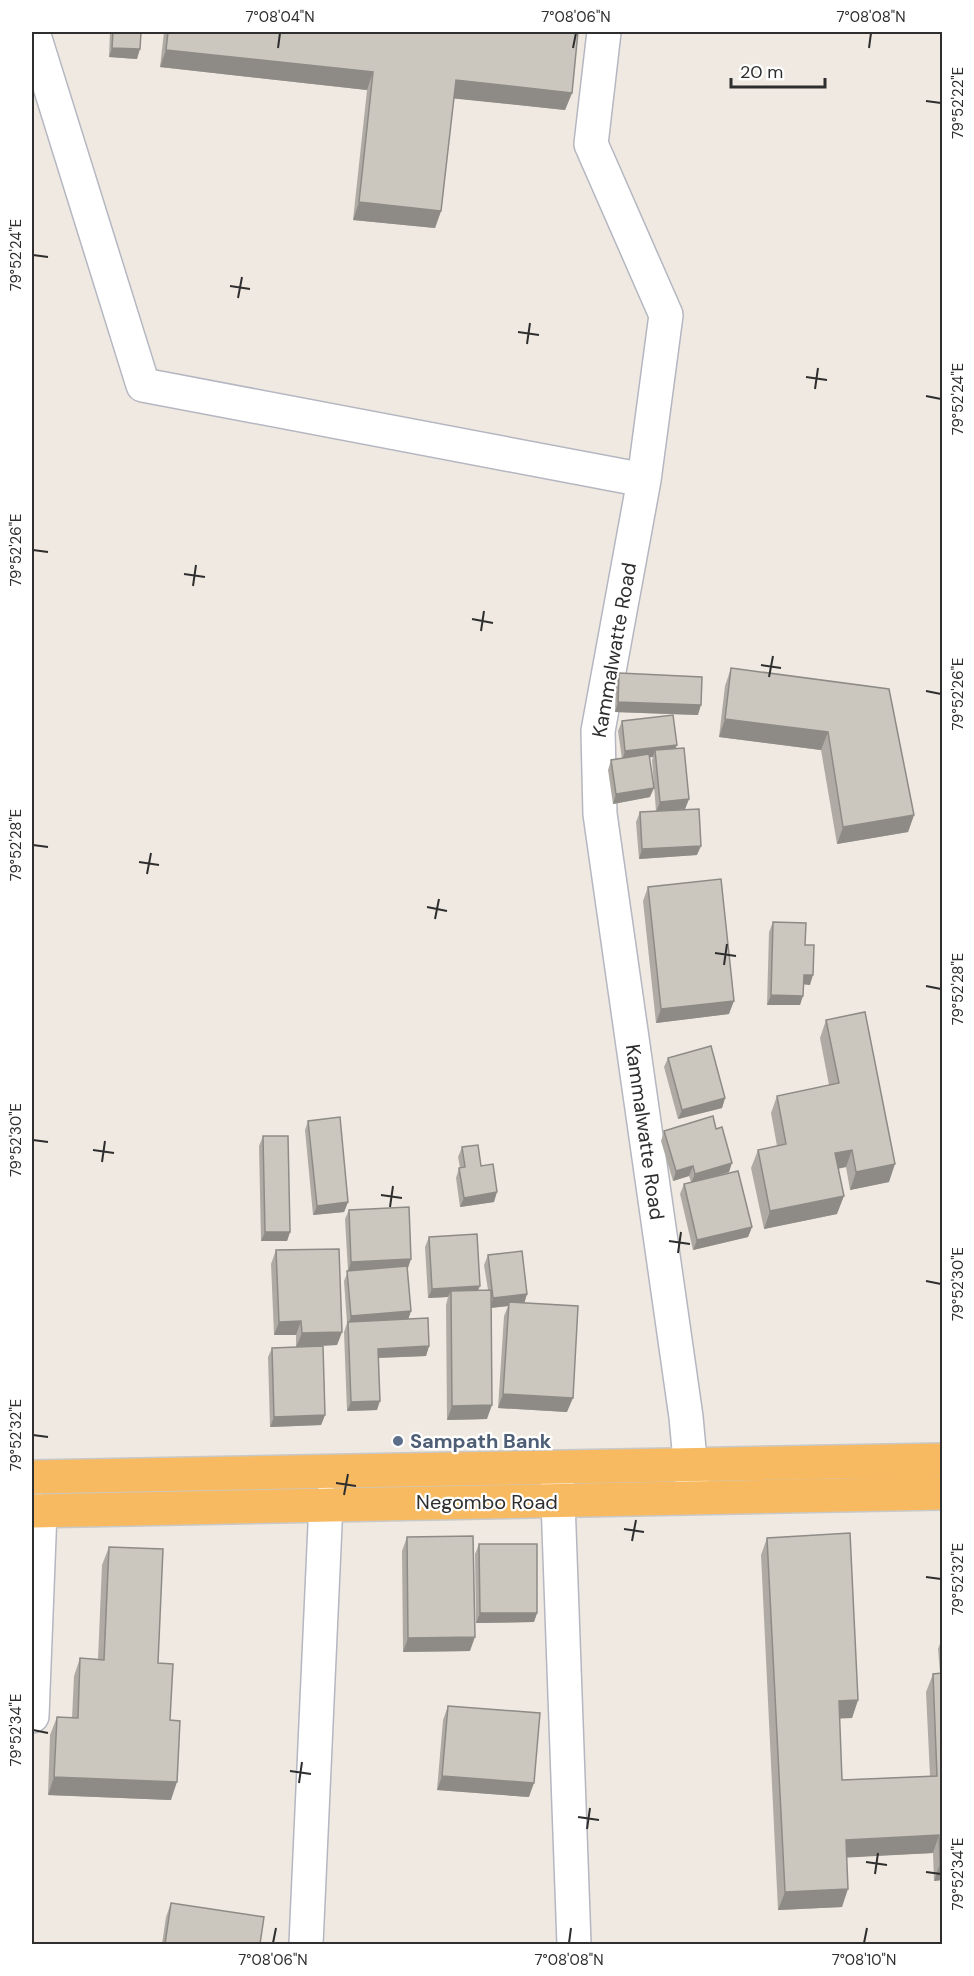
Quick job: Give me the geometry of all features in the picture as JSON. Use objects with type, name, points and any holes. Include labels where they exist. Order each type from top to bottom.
[{"type":"highway","name":"Negombo Road","points":[[32,1477],[942,1460]]},
{"type":"highway","name":"Negombo Road","points":[[36,1511],[326,1503],[558,1502],[942,1493]]},
{"type":"street","points":[[33,32],[143,385],[644,480]]},
{"type":"street","name":"Kammalwatte Road","points":[[604,32],[591,144],[666,315],[644,480],[598,731],[600,814],[692,1464],[694,1498]]},
{"type":"street","points":[[556,1466],[574,1944]]},
{"type":"street","points":[[306,1944],[326,1503]]},
{"type":"street","points":[[32,1716],[36,1511]]},
{"type":"building","points":[[113,32],[141,32],[140,49],[112,48]]},
{"type":"building","points":[[168,32],[578,32],[572,93],[456,80],[441,211],[359,202],[373,72],[166,50]]},
{"type":"building","points":[[731,668],[889,689],[914,815],[843,827],[828,732],[725,719]]},
{"type":"building","points":[[619,673],[702,677],[701,705],[618,702]]},
{"type":"building","points":[[673,715],[677,745],[625,751],[622,721]]},
{"type":"building","points":[[684,748],[689,799],[660,802],[655,750]]},
{"type":"building","points":[[649,754],[654,788],[616,794],[611,760]]},
{"type":"building","points":[[699,809],[701,846],[642,849],[640,812]]},
{"type":"building","points":[[721,879],[734,1001],[661,1009],[648,887]]},
{"type":"building","points":[[773,922],[806,923],[805,945],[814,945],[813,975],[804,975],[803,996],[771,995]]},
{"type":"building","points":[[865,1012],[895,1164],[856,1172],[852,1150],[835,1153],[844,1196],[770,1211],[758,1150],[786,1144],[777,1096],[839,1083],[826,1020]]},
{"type":"building","points":[[711,1046],[725,1098],[682,1110],[668,1058]]},
{"type":"building","points":[[713,1116],[716,1129],[722,1127],[732,1163],[695,1174],[693,1166],[676,1171],[664,1131]]},
{"type":"building","points":[[340,1117],[348,1202],[317,1206],[308,1121]]},
{"type":"building","points":[[263,1136],[288,1136],[290,1232],[265,1232]]},
{"type":"building","points":[[478,1145],[481,1166],[493,1164],[497,1192],[464,1198],[459,1168],[465,1167],[462,1147]]},
{"type":"building","points":[[738,1171],[752,1227],[697,1240],[684,1184]]},
{"type":"building","points":[[409,1207],[411,1259],[351,1262],[349,1210]]},
{"type":"building","points":[[477,1234],[480,1286],[432,1289],[429,1237]]},
{"type":"building","points":[[339,1249],[342,1332],[302,1333],[301,1321],[279,1322],[276,1250]]},
{"type":"building","points":[[522,1251],[527,1294],[493,1298],[488,1255]]},
{"type":"building","points":[[407,1266],[411,1311],[351,1316],[347,1271]]},
{"type":"building","points":[[491,1290],[492,1405],[452,1406],[451,1291]]},
{"type":"building","points":[[509,1302],[578,1306],[573,1398],[503,1394]]},
{"type":"building","points":[[428,1318],[429,1346],[378,1349],[380,1401],[351,1402],[348,1322]]},
{"type":"building","points":[[323,1346],[325,1415],[274,1417],[272,1348]]},
{"type":"building","points":[[850,1533],[858,1700],[839,1701],[842,1780],[937,1776],[933,1674],[942,1673],[942,1863],[940,1863],[939,1835],[846,1840],[848,1889],[785,1892],[767,1538]]},
{"type":"building","points":[[473,1536],[475,1637],[408,1638],[407,1537]]},
{"type":"building","points":[[479,1544],[537,1544],[537,1613],[480,1613]]},
{"type":"building","points":[[109,1547],[163,1549],[158,1663],[173,1664],[170,1720],[180,1721],[177,1782],[54,1777],[57,1717],[78,1718],[80,1658],[104,1660]]},
{"type":"building","points":[[448,1706],[540,1713],[534,1783],[442,1776]]},
{"type":"building","points":[[171,1903],[264,1917],[260,1944],[165,1944]]},
{"type":"place","name":"Sampath Bank","points":[[398,1441]]}]
